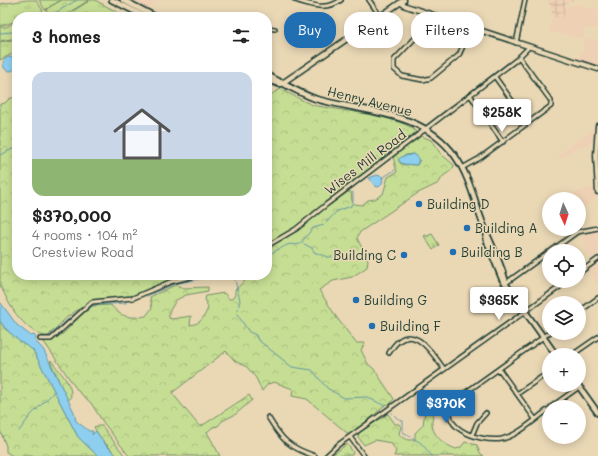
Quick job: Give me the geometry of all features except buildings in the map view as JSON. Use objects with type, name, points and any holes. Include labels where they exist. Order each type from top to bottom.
[{"type":"main road","points":[[112,0],[136,12]]},
{"type":"main road","points":[[123,0],[146,12]]},
{"type":"main road","name":"Henry Avenue","points":[[272,78],[281,84]]},
{"type":"main road","name":"Henry Avenue","points":[[272,81],[320,100],[400,117],[426,128],[448,148],[462,168],[506,283],[542,336]]},
{"type":"main road","points":[[583,392],[598,413]]},
{"type":"street","points":[[295,0],[305,1],[325,7],[334,5],[342,0]]},
{"type":"street","points":[[369,0],[377,12]]},
{"type":"street","points":[[516,43],[525,0]]},
{"type":"street","points":[[386,12],[402,1],[406,6],[423,12]]},
{"type":"street","points":[[484,32],[598,70]]},
{"type":"street","points":[[281,84],[344,41]]},
{"type":"street","points":[[411,41],[396,56],[393,63],[395,70],[400,75],[423,80],[429,79],[451,63],[459,55],[462,48]]},
{"type":"street","name":"Wises Mill Road","points":[[272,243],[296,229],[426,128],[495,77],[530,47]]},
{"type":"street","points":[[462,168],[503,142],[551,105],[551,101],[519,57]]},
{"type":"street","points":[[495,77],[528,123]]},
{"type":"street","points":[[470,95],[503,142]]},
{"type":"street","points":[[598,126],[596,152],[598,192]]},
{"type":"street","points":[[561,244],[579,231],[598,228]]},
{"type":"street","points":[[506,283],[542,258]]},
{"type":"street","points":[[586,268],[598,259]]},
{"type":"street","points":[[40,339],[52,338],[92,302],[133,298],[178,280]]},
{"type":"street","points":[[326,456],[444,369],[558,288]]},
{"type":"street","points":[[586,307],[598,298]]},
{"type":"street","points":[[582,348],[598,337]]},
{"type":"street","points":[[542,338],[458,398],[452,407],[451,416],[461,432],[489,439],[504,438],[514,434],[542,414]]},
{"type":"street","points":[[389,353],[402,340],[417,339],[425,343],[444,369]]},
{"type":"street","points":[[499,369],[535,419]]},
{"type":"street","points":[[517,394],[542,377]]},
{"type":"street","points":[[561,400],[571,392]]},
{"type":"street","points":[[472,435],[477,422],[486,413]]},
{"type":"street","points":[[268,417],[277,433],[286,443],[296,449],[315,456]]},
{"type":"street","points":[[350,437],[364,456]]},
{"type":"shaded area","points":[[129,0],[159,0],[147,9]]},
{"type":"shaded area","points":[[548,0],[573,1],[565,4],[564,17],[552,17]]},
{"type":"shaded area","points":[[583,4],[585,9],[597,7],[598,28],[585,28],[584,38],[549,32],[552,17],[564,17],[564,9],[568,9],[568,6]]},
{"type":"shaded area","points":[[584,38],[598,40],[597,66],[578,61],[581,50],[584,51]]},
{"type":"shaded area","points":[[595,128],[595,140],[560,158],[558,155]]},
{"type":"shaded area","points":[[595,188],[596,199],[586,206],[586,192],[578,192],[583,189]]},
{"type":"shaded area","points":[[586,231],[598,231],[598,257],[593,261],[586,252],[586,244],[584,244],[583,236],[586,236]]},
{"type":"shaded area","points":[[598,261],[598,282],[596,283],[587,269]]},
{"type":"green space","points":[[36,0],[43,11],[12,12],[12,22],[0,26],[0,4]]},
{"type":"green space","points":[[39,0],[61,0],[45,10]]},
{"type":"green space","points":[[62,0],[89,0],[70,12],[47,12],[46,10]]},
{"type":"green space","points":[[91,0],[95,0],[117,12],[71,12]]},
{"type":"green space","points":[[12,24],[12,39],[0,41],[0,27],[6,27]]},
{"type":"green space","points":[[12,40],[12,54],[0,60],[0,42]]},
{"type":"green space","points":[[280,89],[313,105],[384,118],[409,126],[416,132],[298,226],[272,241],[272,94]]},
{"type":"green space","points":[[12,98],[12,280],[170,280],[135,296],[91,301],[67,317],[48,336],[32,330],[23,322],[10,305],[0,286],[0,104],[5,103]]},
{"type":"green space","points":[[421,136],[431,140],[441,154],[454,165],[453,169],[442,177],[439,183],[418,193],[360,232],[357,238],[368,260],[367,267],[352,277],[333,281],[319,290],[337,318],[356,343],[365,343],[361,350],[368,364],[374,369],[394,399],[389,405],[385,404],[351,433],[347,433],[307,399],[292,396],[293,389],[274,382],[268,384],[262,391],[256,378],[247,367],[235,361],[226,351],[172,393],[200,427],[249,395],[252,400],[236,414],[222,421],[218,426],[213,427],[207,432],[220,456],[129,456],[103,422],[91,403],[78,391],[44,342],[53,340],[64,333],[92,306],[111,305],[122,315],[130,317],[146,316],[152,308],[150,297],[175,285],[184,288],[208,287],[208,291],[186,295],[176,300],[169,312],[169,318],[172,319],[191,316],[190,325],[197,323],[203,317],[208,308],[205,299],[206,296],[224,293],[229,299],[232,299],[235,295],[235,290],[246,280],[272,280],[272,245],[297,231],[348,192],[351,192],[352,201],[354,204],[362,205],[368,200],[375,199],[383,194],[388,177],[397,172],[393,157]],"holes":[[[414,154],[420,160],[417,165],[401,164],[398,160],[406,155]]]},
{"type":"green space","points":[[432,234],[439,245],[433,250],[424,236],[426,235],[428,237]]},
{"type":"green space","points":[[0,321],[5,329],[33,350],[78,437],[98,456],[13,456],[6,452],[6,446],[0,430]]},
{"type":"green space","points":[[51,360],[68,383],[71,394],[70,399],[67,399],[50,361]]},
{"type":"green space","points":[[431,397],[436,401],[432,422],[434,432],[437,437],[441,441],[456,449],[461,447],[465,442],[477,445],[480,453],[484,456],[394,456],[396,451],[391,443],[375,440],[364,445],[358,437],[359,433],[388,414],[395,424],[399,424],[401,427],[399,433],[400,436],[408,440],[415,440],[415,433],[423,425],[426,404]]},
{"type":"green space","points":[[102,426],[125,456],[117,456],[99,436],[94,427]]},
{"type":"green space","points":[[347,444],[353,452],[352,455],[331,456]]},
{"type":"water","points":[[7,57],[12,57],[12,71],[7,71],[3,67],[3,61]]},
{"type":"water","points":[[414,154],[419,158],[417,165],[403,164],[398,160],[401,157]]},
{"type":"water","points":[[377,175],[383,177],[382,184],[379,187],[375,186],[369,178]]},
{"type":"water","points":[[0,302],[17,325],[31,336],[34,335],[36,338],[35,341],[43,349],[74,412],[76,421],[89,431],[93,431],[92,435],[96,431],[104,443],[117,456],[98,456],[78,437],[33,350],[19,341],[4,327],[0,321]]},
{"type":"waterway","points":[[57,12],[77,0]]},
{"type":"waterway","points":[[0,33],[12,32]]},
{"type":"waterway","points":[[0,155],[12,149]]},
{"type":"waterway","points":[[382,178],[395,170]]},
{"type":"waterway","points":[[272,253],[287,245],[300,244],[313,228],[324,225],[337,211],[351,206],[353,201],[353,192]]},
{"type":"waterway","points":[[302,243],[312,248],[314,252],[327,257],[332,257]]},
{"type":"waterway","points":[[147,296],[174,284],[194,280]]},
{"type":"waterway","points":[[235,280],[240,300],[237,314],[249,332],[256,335],[257,339],[292,367],[312,370],[327,388],[344,398],[367,397],[385,406]]},
{"type":"waterway","points":[[84,312],[94,305],[126,303]]},
{"type":"waterway","points":[[47,338],[75,314]]},
{"type":"waterway","points":[[19,431],[31,415],[54,392]]},
{"type":"waterway","points":[[392,413],[399,420],[403,421],[403,432],[421,443],[432,456]]},
{"type":"place","name":"Building D","points":[[419,204]]},
{"type":"place","name":"Building A","points":[[467,228]]},
{"type":"place","name":"Building B","points":[[453,252]]},
{"type":"place","name":"Building C","points":[[404,255]]},
{"type":"place","name":"Building G","points":[[356,300]]},
{"type":"place","name":"Building F","points":[[372,326]]}]
